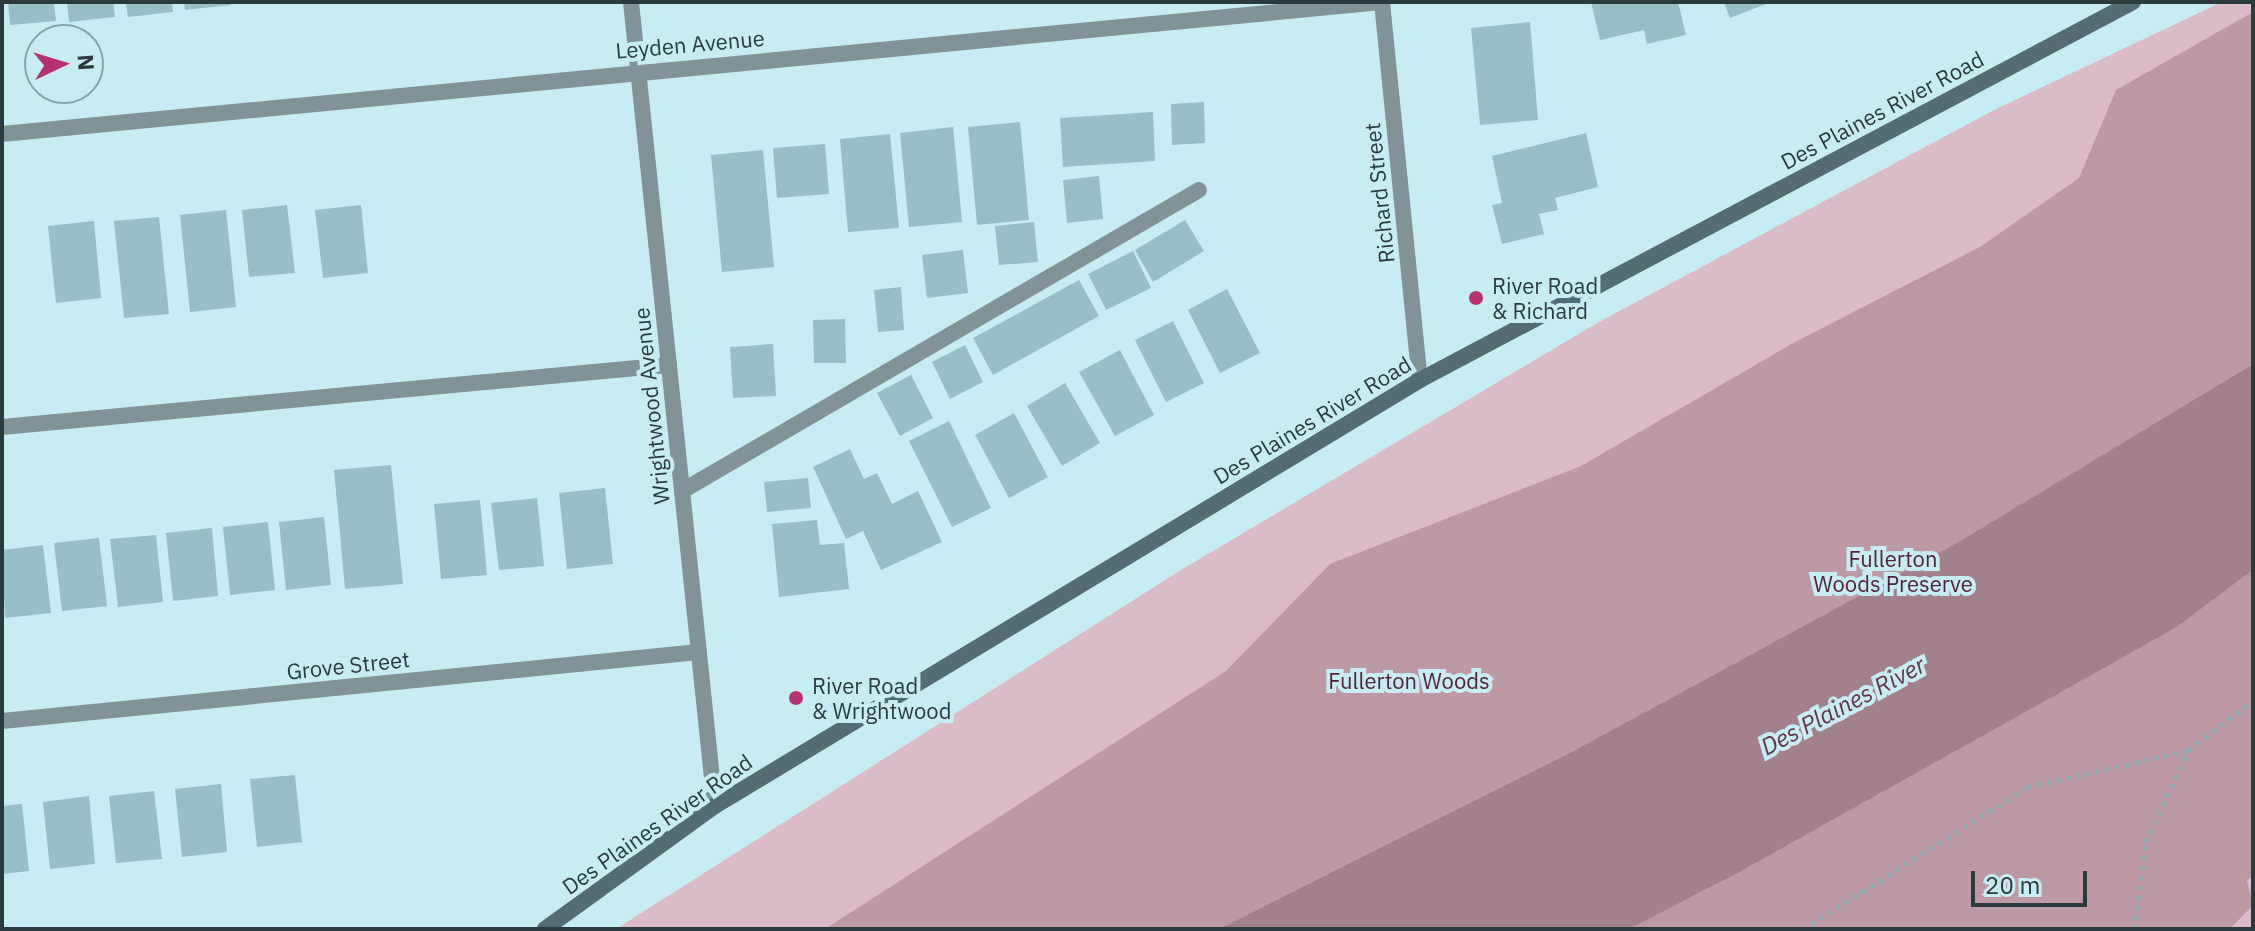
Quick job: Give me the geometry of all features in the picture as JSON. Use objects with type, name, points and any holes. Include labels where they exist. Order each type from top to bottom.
[{"type":"main road","name":"Des Plaines River Road","points":[[545,929],[715,806],[1420,380],[2133,2]]},
{"type":"street","name":"Wrightwood Avenue","points":[[631,2],[715,806]]},
{"type":"street","name":"Leyden Avenue","points":[[2,134],[1382,2]]},
{"type":"street","name":"Richard Street","points":[[1382,2],[1420,380]]},
{"type":"street","points":[[682,491],[1199,190]]},
{"type":"street","points":[[2,427],[669,365]]},
{"type":"street","name":"Grove Street","points":[[2,721],[699,652]]},
{"type":"path","points":[[1803,929],[2028,787],[2189,750],[2253,701]]},
{"type":"path","points":[[2135,929],[2146,842],[2189,750]]},
{"type":"green space","name":"Fullerton Woods Preserve","points":[[2222,2],[2253,2],[2253,929],[616,929],[1181,570],[1599,322],[1994,110]]},
{"type":"green space","name":"Fullerton Woods","points":[[2253,12],[2253,364],[1960,541],[1577,749],[1219,929],[825,929],[1226,671],[1330,564],[1581,466],[1795,342],[1980,247],[2079,178],[2116,90]]},
{"type":"green space","points":[[2253,570],[2253,876],[2247,880],[2253,905],[2230,929],[1629,929],[2177,627]]},
{"type":"water","name":"Des Plaines River","points":[[2253,364],[2253,570],[2177,627],[1741,871],[1629,929],[1219,929],[1577,749],[1960,541]]},
{"type":"building","points":[[8,2],[54,2],[56,21],[10,25]]},
{"type":"building","points":[[67,2],[113,2],[115,17],[69,22]]},
{"type":"building","points":[[126,2],[172,2],[173,12],[128,17]]},
{"type":"building","points":[[184,2],[231,2],[231,5],[185,10]]},
{"type":"building","points":[[1591,2],[1678,2],[1686,35],[1647,44],[1644,30],[1600,40]]},
{"type":"building","points":[[1724,2],[1771,2],[1730,18]]},
{"type":"building","points":[[1530,22],[1538,120],[1480,125],[1471,28]]},
{"type":"building","points":[[1204,102],[1205,143],[1172,145],[1171,104]]},
{"type":"building","points":[[1153,112],[1155,161],[1063,167],[1060,118]]},
{"type":"building","points":[[1020,122],[1029,220],[977,225],[968,127]]},
{"type":"building","points":[[953,127],[962,222],[909,227],[900,133]]},
{"type":"building","points":[[1586,133],[1598,187],[1555,198],[1558,210],[1539,214],[1544,234],[1502,244],[1492,205],[1502,203],[1492,156]]},
{"type":"building","points":[[890,134],[899,228],[848,232],[840,139]]},
{"type":"building","points":[[825,144],[829,194],[777,198],[773,148]]},
{"type":"building","points":[[763,150],[774,267],[722,272],[711,155]]},
{"type":"building","points":[[1099,176],[1103,219],[1067,223],[1063,180]]},
{"type":"building","points":[[287,205],[295,273],[249,277],[242,210]]},
{"type":"building","points":[[361,205],[368,273],[323,278],[315,210]]},
{"type":"building","points":[[226,210],[236,307],[190,312],[180,215]]},
{"type":"building","points":[[159,217],[169,314],[124,318],[114,221]]},
{"type":"building","points":[[1185,220],[1204,251],[1153,282],[1135,250]]},
{"type":"building","points":[[94,221],[101,298],[56,303],[48,226]]},
{"type":"building","points":[[1034,222],[1038,262],[999,265],[995,226]]},
{"type":"building","points":[[963,250],[968,293],[927,298],[922,255]]},
{"type":"building","points":[[1133,251],[1151,288],[1106,310],[1088,274]]},
{"type":"building","points":[[1079,280],[1099,316],[993,375],[973,338]]},
{"type":"building","points":[[901,287],[904,330],[878,332],[874,290]]},
{"type":"building","points":[[1227,289],[1260,353],[1220,373],[1188,310]]},
{"type":"building","points":[[845,319],[846,363],[814,363],[813,320]]},
{"type":"building","points":[[1173,321],[1204,383],[1166,402],[1135,340]]},
{"type":"building","points":[[773,344],[776,396],[733,398],[730,347]]},
{"type":"building","points":[[965,345],[983,382],[950,399],[932,362]]},
{"type":"building","points":[[1120,350],[1154,415],[1115,436],[1079,372]]},
{"type":"building","points":[[911,375],[933,418],[900,436],[877,393]]},
{"type":"building","points":[[1065,383],[1100,443],[1062,466],[1027,406]]},
{"type":"building","points":[[1014,413],[1048,477],[1009,498],[975,435]]},
{"type":"building","points":[[949,421],[991,508],[952,527],[909,441]]},
{"type":"building","points":[[850,449],[864,479],[877,473],[892,504],[918,491],[942,542],[881,570],[863,531],[846,539],[813,467]]},
{"type":"building","points":[[391,465],[403,584],[345,589],[334,470]]},
{"type":"building","points":[[808,478],[811,508],[767,512],[764,482]]},
{"type":"building","points":[[605,488],[613,564],[567,569],[559,493]]},
{"type":"building","points":[[537,498],[544,566],[499,570],[491,503]]},
{"type":"building","points":[[480,500],[487,575],[441,579],[434,504]]},
{"type":"building","points":[[324,517],[331,585],[286,590],[279,522]]},
{"type":"building","points":[[817,520],[820,545],[844,543],[849,589],[779,597],[772,524]]},
{"type":"building","points":[[268,522],[275,590],[230,595],[223,527]]},
{"type":"building","points":[[212,528],[218,596],[173,601],[166,533]]},
{"type":"building","points":[[156,535],[163,602],[118,607],[110,539]]},
{"type":"building","points":[[99,538],[107,606],[62,611],[54,543]]},
{"type":"building","points":[[43,545],[51,613],[5,618],[2,550]]},
{"type":"building","points":[[295,775],[302,842],[257,847],[250,779]]},
{"type":"building","points":[[221,784],[227,852],[182,857],[175,789]]},
{"type":"building","points":[[154,791],[162,859],[116,863],[109,796]]},
{"type":"building","points":[[89,796],[95,864],[50,869],[43,802]]},
{"type":"building","points":[[22,804],[29,871],[2,874],[2,806]]},
{"type":"place","name":"River Road & Richard","points":[[1476,298]]},
{"type":"place","name":"River Road & Wrightwood","points":[[796,698]]}]
